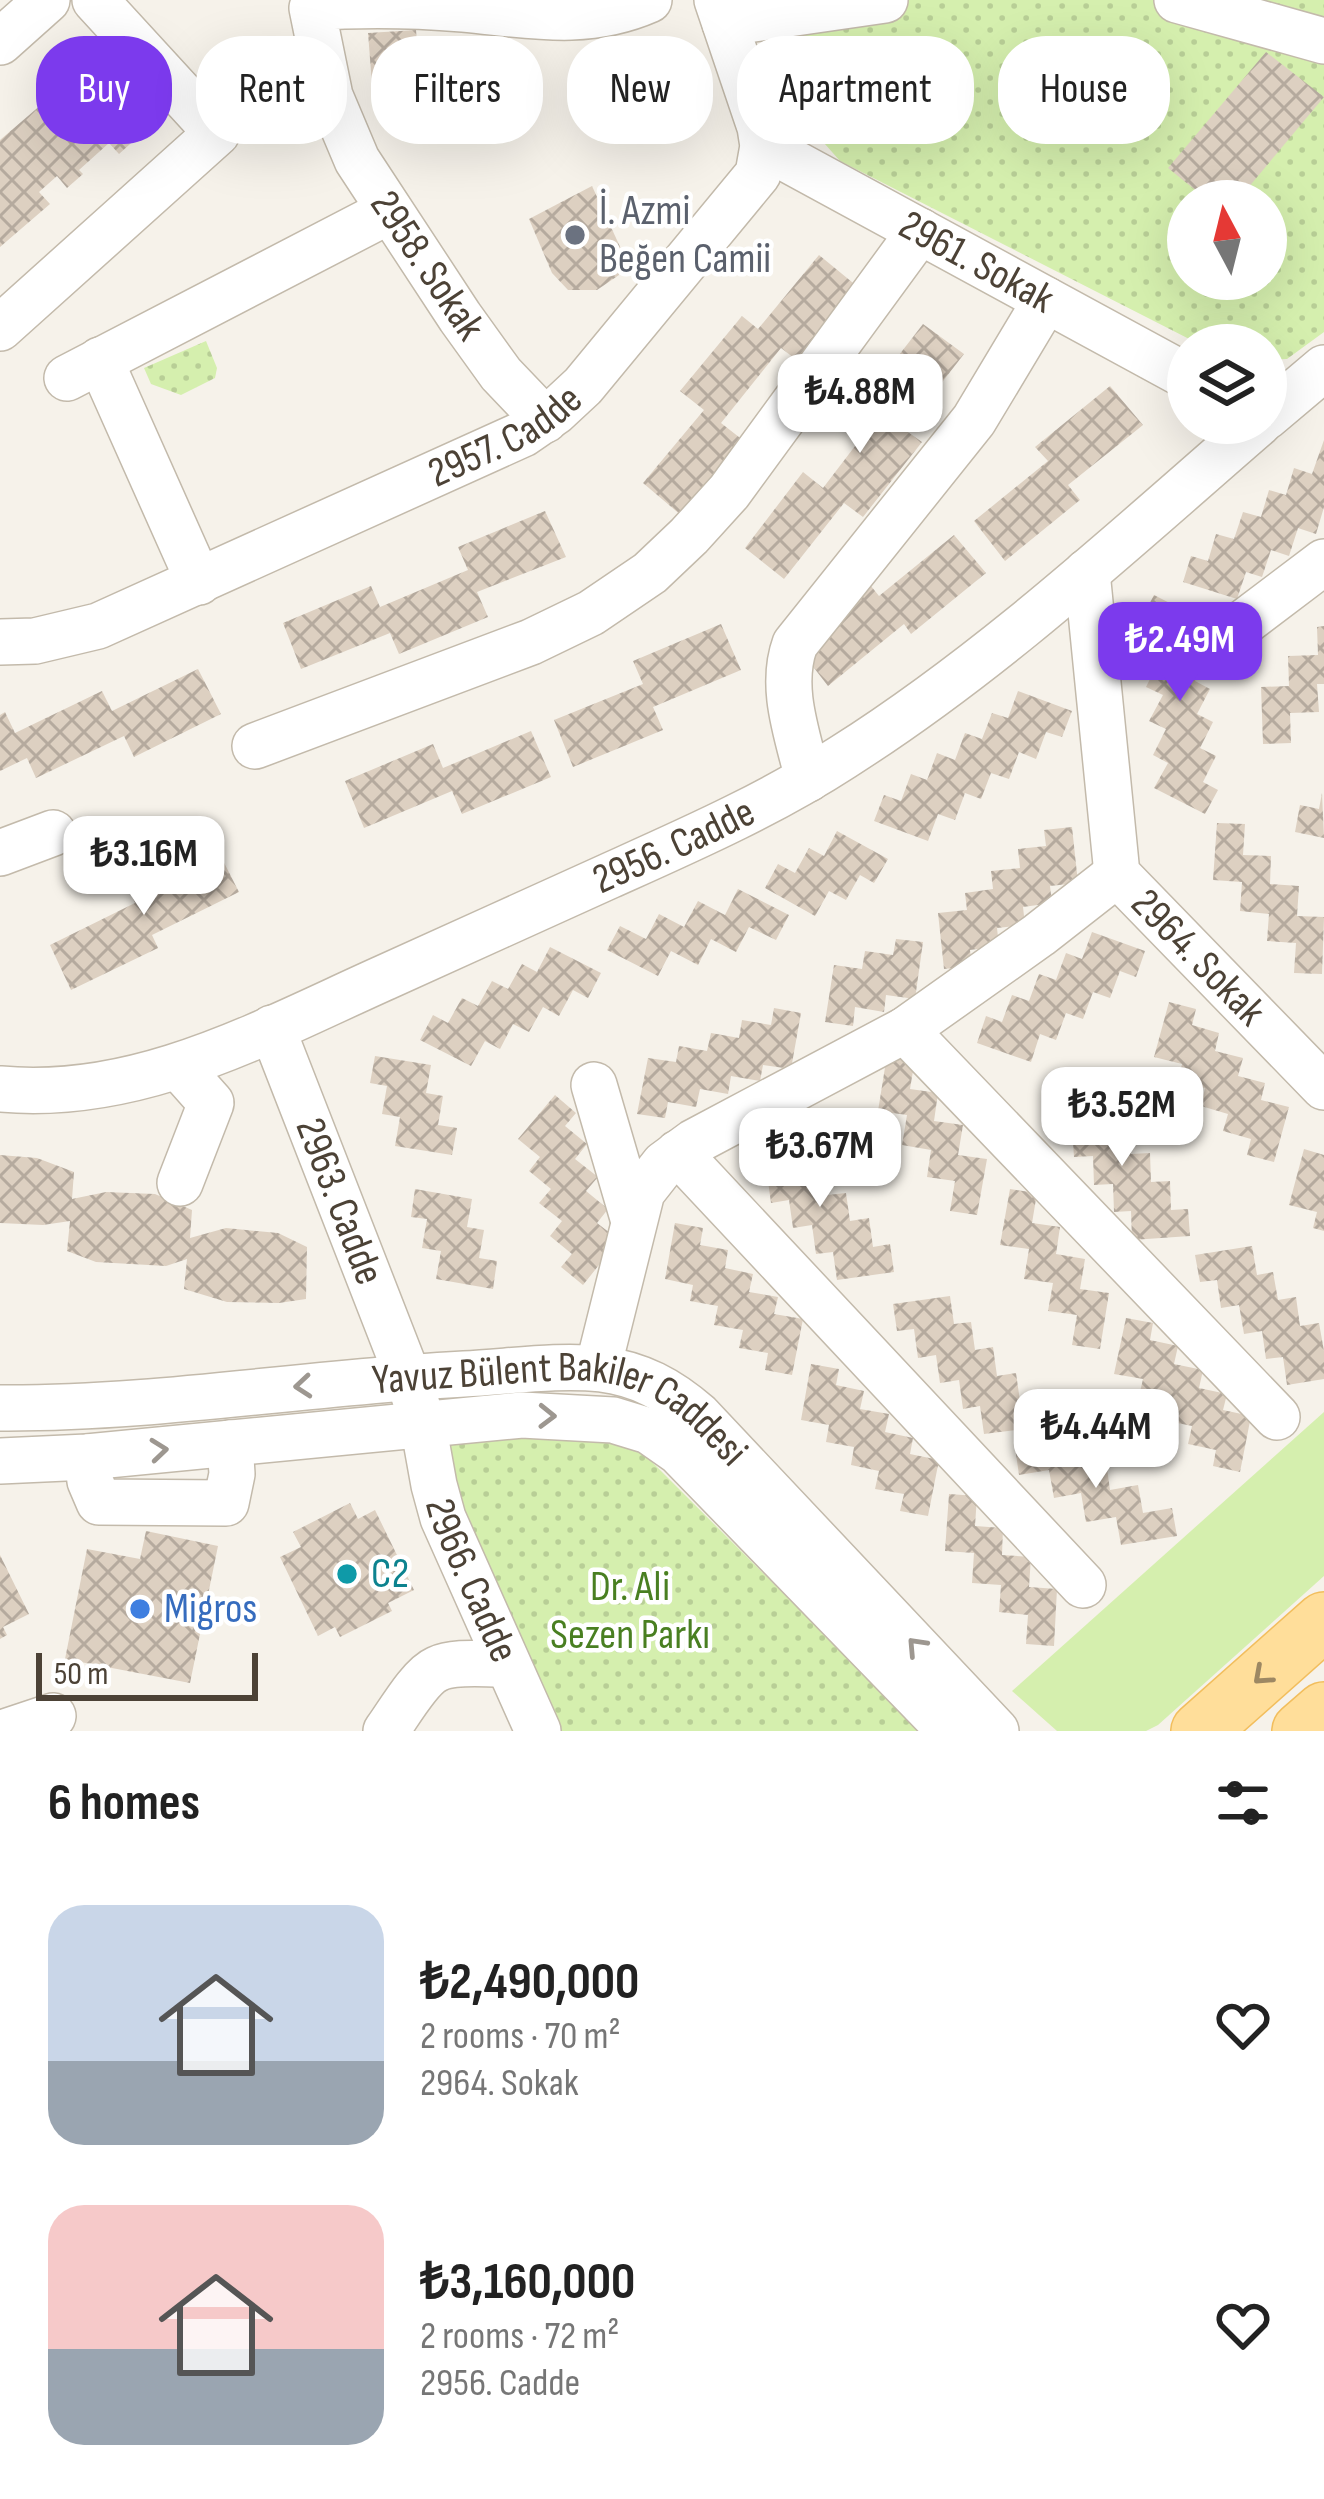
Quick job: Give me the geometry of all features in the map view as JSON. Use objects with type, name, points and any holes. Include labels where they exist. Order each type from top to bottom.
[{"type":"main road","points":[[1200,1731],[1324,1621]]},
{"type":"main road","points":[[1301,1731],[1324,1711]]},
{"type":"street","points":[[0,42],[47,0]]},
{"type":"street","points":[[0,328],[217,133],[95,0]]},
{"type":"street","name":"2958. Sokak","points":[[545,420],[489,358],[357,160],[323,71],[312,8],[378,4],[575,18],[612,14],[649,0]]},
{"type":"street","points":[[763,146],[721,12],[884,0]]},
{"type":"street","points":[[1178,0],[1324,40]]},
{"type":"street","name":"2961. Sokak","points":[[763,146],[1167,365]]},
{"type":"street","name":"2957. Cadde","points":[[0,642],[35,641],[98,626],[545,420],[584,386],[753,182],[763,146]]},
{"type":"street","points":[[199,582],[83,369],[389,211]]},
{"type":"street","points":[[255,746],[531,642],[591,613],[650,573],[729,492],[920,231]]},
{"type":"street","points":[[808,779],[788,679],[795,644],[974,420],[1046,300]]},
{"type":"street","name":"2956. Cadde","points":[[1287,401],[1322,373]]},
{"type":"street","name":"2956. Cadde","points":[[0,1089],[98,1087],[178,1067],[698,836],[808,779],[926,701],[1087,572],[1235,444]]},
{"type":"street","points":[[1238,627],[1324,562]]},
{"type":"street","name":"2964. Sokak","points":[[1087,572],[1117,874],[1324,1087]]},
{"type":"street","points":[[1046,606],[1094,665]]},
{"type":"street","points":[[0,853],[53,833]]},
{"type":"street","points":[[598,1369],[641,1192],[664,1164],[694,1142],[904,1030],[1117,874]]},
{"type":"street","name":"2963. Cadde","points":[[272,1028],[423,1424]]},
{"type":"street","points":[[904,1030],[1277,1418]]},
{"type":"street","points":[[178,1067],[212,1103],[180,1183]]},
{"type":"street","points":[[594,1085],[633,1218]]},
{"type":"street","points":[[678,1153],[1083,1585]]},
{"type":"street","name":"Yavuz Bülent Bakiler Caddesi","points":[[0,1408],[101,1405],[408,1377],[598,1369],[646,1380],[698,1415],[996,1731]]},
{"type":"street","name":"Yavuz Bülent Bakiler Caddesi","points":[[0,1461],[87,1457],[481,1417],[613,1420],[649,1431],[679,1452],[950,1731]]},
{"type":"street","name":"2966. Cadde","points":[[423,1424],[443,1518],[538,1731]]},
{"type":"street","points":[[386,1731],[436,1669],[508,1664]]},
{"type":"street","points":[[8,1731],[53,1716]]},
{"type":"green space","points":[[763,0],[1324,0],[1324,332],[1287,359],[1287,324],[1167,324],[1167,328],[840,161],[825,144],[974,144],[974,36],[775,36]]},
{"type":"green space","points":[[206,341],[217,368],[215,378],[181,395],[151,384],[144,368]]},
{"type":"green space","points":[[1324,1412],[1324,1576],[1158,1725],[1146,1731],[1057,1731],[1012,1691]]},
{"type":"green space","name":"Dr. Ali Sezen Parkı","points":[[584,1432],[645,1455],[921,1731],[548,1731],[441,1461],[452,1436]]},
{"type":"building","points":[[416,30],[416,36],[371,36],[371,71],[368,33]]},
{"type":"building","points":[[1266,52],[1324,97],[1255,180],[1183,180],[1168,168]]},
{"type":"building","points":[[36,109],[36,144],[108,144],[67,188],[57,176],[39,192],[50,204],[0,247],[0,140]]},
{"type":"building","points":[[110,144],[130,144],[119,154]]},
{"type":"building","name":"İ. Azmi Beğen Camii","points":[[592,186],[622,251],[619,275],[597,290],[568,290],[552,273],[529,219]]},
{"type":"building","points":[[819,255],[858,287],[798,361],[781,348],[721,423],[744,441],[682,516],[643,483],[704,410],[680,391],[742,316],[758,329]]},
{"type":"building","points":[[923,324],[964,354],[905,430],[922,442],[863,517],[844,503],[784,579],[745,548],[803,472],[823,488],[881,412],[865,399]]},
{"type":"building","points":[[1110,386],[1143,425],[1068,485],[1080,500],[1005,561],[974,521],[1048,461],[1035,447]]},
{"type":"building","points":[[1324,440],[1324,507],[1316,534],[1298,528],[1289,556],[1271,550],[1262,577],[1246,572],[1237,599],[1183,582],[1191,556],[1208,561],[1216,534],[1234,539],[1243,512],[1261,517],[1269,490],[1286,495],[1294,468],[1312,474]]},
{"type":"building","points":[[545,511],[566,557],[477,592],[488,617],[399,654],[390,633],[301,669],[283,623],[371,586],[380,607],[468,570],[458,547]]},
{"type":"building","points":[[954,535],[986,573],[911,634],[904,624],[828,686],[797,646],[871,586],[879,596]]},
{"type":"building","points":[[1154,595],[1205,621],[1192,647],[1208,656],[1195,681],[1210,689],[1197,714],[1213,722],[1200,748],[1216,756],[1203,782],[1218,790],[1205,814],[1154,788],[1168,763],[1153,755],[1166,729],[1149,721],[1163,695],[1146,687],[1159,661],[1144,653],[1157,628],[1141,620]]},
{"type":"building","points":[[721,624],[741,670],[653,707],[663,730],[573,767],[554,720],[643,684],[633,661]]},
{"type":"building","points":[[1324,626],[1324,684],[1317,684],[1319,712],[1290,713],[1291,743],[1263,744],[1261,687],[1289,686],[1288,656],[1318,655],[1317,627]]},
{"type":"building","points":[[198,669],[221,714],[134,757],[124,736],[36,778],[27,758],[0,771],[0,715],[5,712],[15,733],[102,691],[112,711]]},
{"type":"building","points":[[1018,691],[1072,711],[1062,737],[1046,732],[1036,759],[1019,752],[1009,779],[991,773],[981,799],[965,793],[955,820],[938,814],[928,841],[874,821],[884,795],[901,801],[911,774],[927,780],[937,753],[955,760],[965,733],[982,739],[992,713],[1008,718]]},
{"type":"building","points":[[531,731],[551,777],[462,814],[452,791],[364,828],[345,781],[433,744],[443,768]]},
{"type":"building","points":[[1322,793],[1324,838],[1295,832],[1300,805],[1319,809]]},
{"type":"building","points":[[1217,823],[1245,824],[1243,855],[1271,856],[1270,884],[1299,886],[1297,916],[1324,917],[1322,974],[1294,973],[1296,943],[1267,941],[1269,914],[1240,911],[1242,882],[1213,880]]},
{"type":"building","points":[[1072,827],[1078,883],[1050,886],[1052,903],[1023,907],[1025,925],[997,928],[999,946],[970,950],[972,966],[944,969],[938,913],[967,910],[965,893],[993,889],[991,871],[1020,868],[1018,849],[1046,846],[1044,830]]},
{"type":"building","points":[[837,831],[888,859],[874,883],[860,875],[846,900],[829,891],[815,916],[765,888],[778,864],[795,873],[809,848],[824,856]]},
{"type":"building","points":[[216,847],[239,892],[152,935],[158,948],[71,990],[50,945],[135,903],[129,889]]},
{"type":"building","points":[[738,889],[789,915],[776,940],[749,927],[736,952],[711,939],[698,965],[671,951],[658,976],[607,950],[620,926],[646,939],[659,914],[684,927],[698,901],[725,915]]},
{"type":"building","points":[[1092,932],[1145,951],[1136,977],[1120,971],[1110,998],[1093,992],[1083,1019],[1066,1013],[1056,1040],[1040,1034],[1031,1062],[977,1043],[986,1016],[1002,1022],[1012,995],[1029,1001],[1039,974],[1056,980],[1066,953],[1082,959]]},
{"type":"building","points":[[896,939],[923,942],[915,999],[886,995],[884,1012],[855,1007],[853,1026],[825,1022],[834,965],[862,969],[865,951],[893,955]]},
{"type":"building","points":[[550,947],[601,973],[588,998],[573,990],[559,1016],[543,1007],[529,1032],[513,1024],[500,1049],[485,1041],[471,1066],[420,1040],[433,1015],[448,1023],[462,998],[478,1006],[492,981],[508,989],[522,964],[537,972]]},
{"type":"building","points":[[1169,1002],[1196,1009],[1192,1025],[1219,1033],[1215,1051],[1243,1058],[1238,1076],[1265,1083],[1261,1100],[1289,1107],[1274,1162],[1247,1155],[1251,1139],[1223,1131],[1228,1114],[1201,1106],[1205,1088],[1178,1081],[1182,1064],[1154,1057]]},
{"type":"building","points":[[774,1008],[801,1013],[791,1069],[763,1065],[760,1081],[731,1076],[728,1094],[700,1089],[696,1107],[668,1102],[665,1118],[637,1114],[648,1058],[676,1062],[679,1046],[707,1051],[711,1033],[739,1038],[742,1020],[771,1025]]},
{"type":"building","points":[[887,1055],[915,1059],[910,1089],[938,1093],[934,1121],[963,1125],[958,1155],[987,1159],[977,1215],[950,1211],[955,1181],[927,1177],[931,1150],[902,1145],[907,1115],[878,1111]]},
{"type":"building","points":[[375,1056],[431,1065],[426,1093],[443,1096],[438,1125],[457,1128],[452,1155],[395,1146],[400,1117],[382,1114],[387,1086],[370,1083]]},
{"type":"building","points":[[555,1095],[576,1113],[565,1126],[587,1144],[575,1159],[598,1177],[586,1191],[608,1209],[597,1223],[619,1240],[583,1285],[561,1267],[572,1254],[550,1236],[562,1221],[539,1203],[551,1189],[529,1171],[540,1157],[518,1139]]},
{"type":"building","points":[[1111,1098],[1113,1127],[1130,1126],[1131,1154],[1150,1153],[1151,1182],[1170,1181],[1171,1210],[1188,1209],[1190,1236],[1132,1240],[1131,1211],[1114,1212],[1113,1184],[1094,1185],[1093,1156],[1074,1157],[1072,1128],[1055,1129],[1054,1101]]},
{"type":"building","points":[[803,1141],[807,1169],[824,1167],[828,1195],[846,1193],[850,1221],[869,1218],[873,1247],[890,1244],[894,1272],[837,1280],[833,1252],[816,1254],[812,1225],[793,1228],[789,1200],[771,1203],[767,1174],[750,1177],[746,1149]]},
{"type":"building","points":[[1304,1149],[1324,1155],[1324,1231],[1313,1228],[1317,1212],[1289,1205]]},
{"type":"building","points":[[0,1155],[37,1158],[74,1172],[72,1199],[106,1192],[155,1194],[192,1210],[190,1238],[226,1228],[278,1233],[307,1247],[306,1299],[227,1302],[184,1289],[187,1259],[166,1266],[96,1262],[67,1251],[70,1221],[0,1223]]},
{"type":"building","points":[[415,1189],[472,1199],[467,1227],[484,1230],[479,1258],[497,1261],[493,1289],[436,1279],[441,1251],[422,1248],[427,1219],[411,1217]]},
{"type":"building","points":[[1010,1189],[1037,1193],[1032,1223],[1060,1227],[1056,1254],[1085,1259],[1080,1289],[1109,1293],[1100,1349],[1072,1345],[1077,1315],[1048,1311],[1053,1283],[1024,1279],[1029,1249],[1000,1245]]},
{"type":"building","points":[[675,1223],[703,1228],[700,1245],[728,1250],[725,1268],[753,1274],[749,1292],[778,1297],[774,1314],[803,1319],[792,1375],[765,1370],[768,1353],[739,1348],[743,1330],[714,1325],[718,1306],[690,1301],[693,1285],[665,1279]]},
{"type":"building","points":[[1252,1246],[1257,1275],[1273,1272],[1278,1300],[1296,1297],[1300,1326],[1319,1323],[1324,1379],[1287,1385],[1283,1357],[1266,1359],[1262,1331],[1244,1334],[1239,1305],[1221,1308],[1217,1280],[1200,1282],[1195,1255]]},
{"type":"building","points":[[950,1296],[954,1324],[971,1322],[975,1350],[993,1347],[997,1376],[1016,1373],[1020,1401],[1037,1399],[1041,1427],[984,1434],[980,1406],[963,1409],[959,1380],[940,1383],[936,1355],[918,1358],[914,1329],[897,1331],[893,1304]]},
{"type":"building","points":[[1126,1318],[1153,1323],[1150,1340],[1178,1346],[1174,1364],[1203,1370],[1199,1388],[1227,1394],[1223,1410],[1251,1416],[1240,1472],[1213,1466],[1216,1450],[1188,1444],[1192,1426],[1163,1420],[1167,1402],[1139,1396],[1143,1379],[1114,1374]]},
{"type":"building","points":[[811,1364],[839,1369],[836,1385],[864,1391],[860,1409],[889,1414],[885,1432],[913,1438],[910,1454],[939,1460],[928,1516],[900,1511],[904,1494],[875,1489],[879,1471],[851,1465],[854,1447],[826,1442],[829,1425],[801,1420]]},
{"type":"building","points":[[1071,1438],[1076,1466],[1106,1461],[1110,1490],[1138,1485],[1143,1513],[1172,1508],[1177,1536],[1121,1545],[1116,1517],[1086,1522],[1081,1493],[1054,1498],[1049,1470],[1019,1475],[1015,1447]]},
{"type":"building","points":[[949,1494],[977,1496],[975,1526],[1003,1528],[1002,1555],[1031,1557],[1029,1587],[1057,1589],[1054,1646],[1026,1644],[1028,1615],[999,1612],[1001,1585],[972,1583],[974,1553],[945,1551]]},
{"type":"building","name":"C2","points":[[350,1503],[358,1519],[375,1510],[414,1590],[388,1603],[392,1611],[340,1637],[335,1627],[318,1636],[280,1557],[301,1547],[293,1532]]},
{"type":"building","name":"Migros","points":[[146,1531],[218,1546],[190,1683],[65,1659],[87,1549],[140,1559]]},
{"type":"building","points":[[0,1555],[29,1614],[3,1627],[7,1635],[0,1639]]},
{"type":"place","name":"İ. Azmi Beğen Camii","points":[[575,235]]},
{"type":"place","name":"C2","points":[[347,1574]]},
{"type":"place","name":"Migros","points":[[140,1609]]}]
